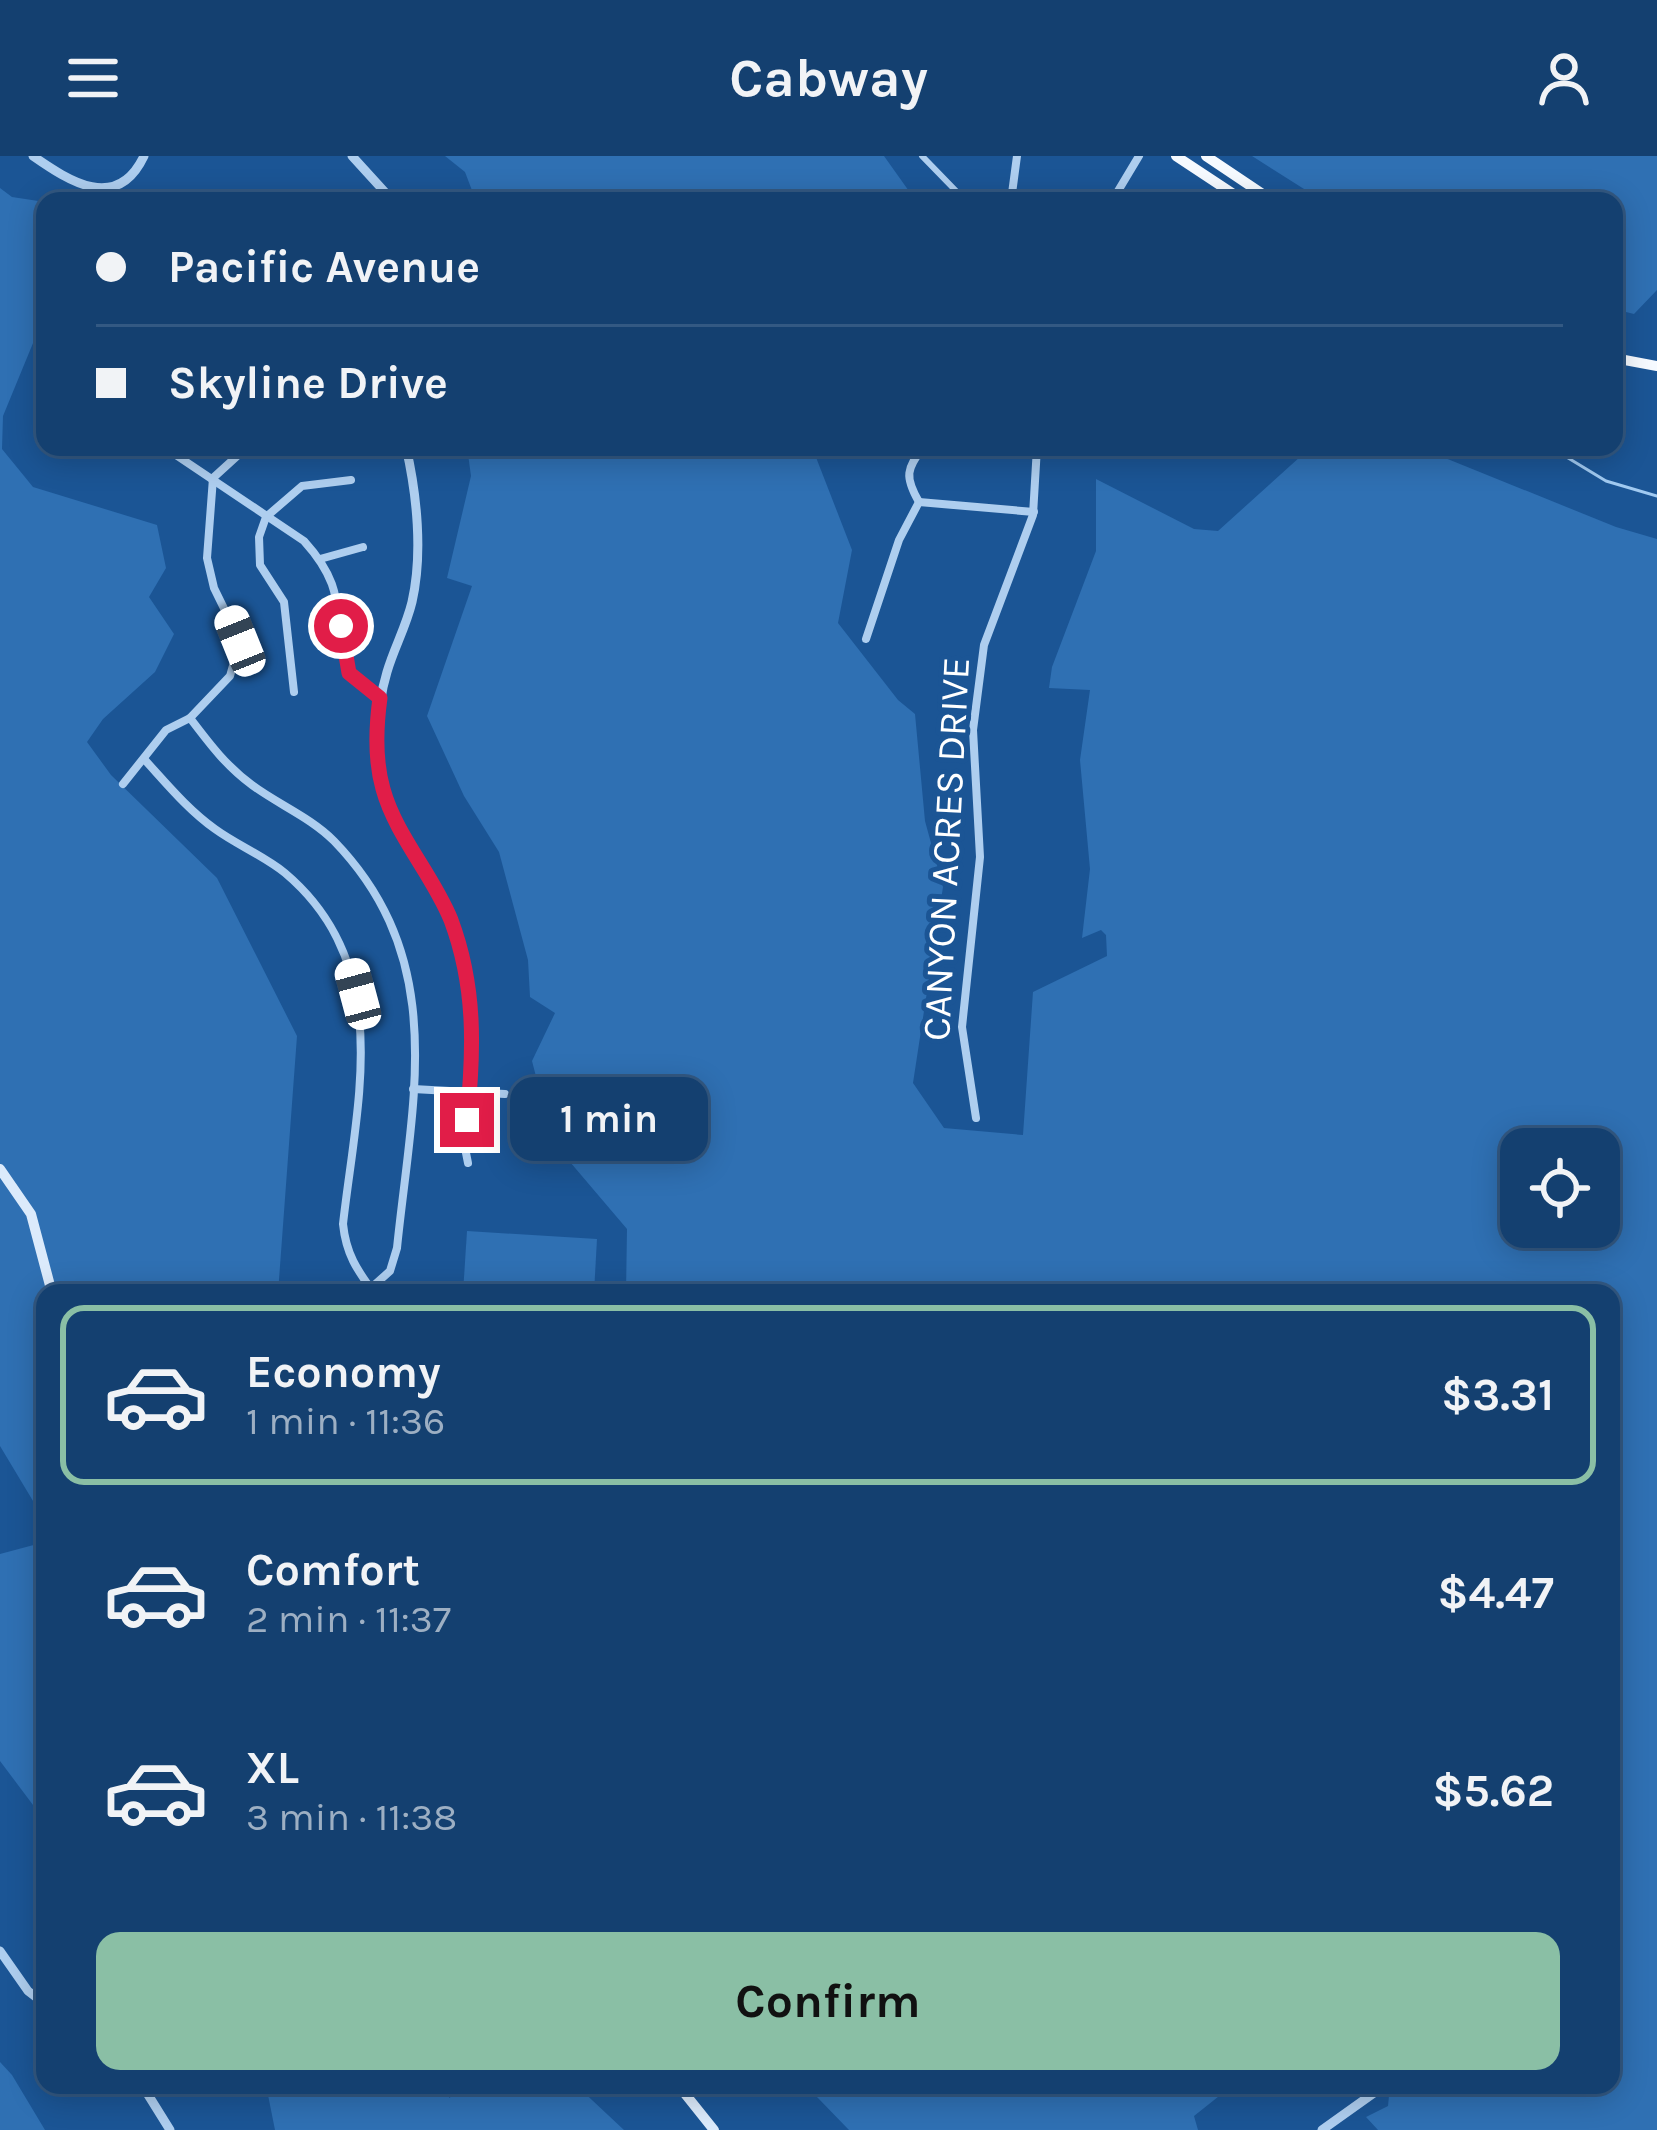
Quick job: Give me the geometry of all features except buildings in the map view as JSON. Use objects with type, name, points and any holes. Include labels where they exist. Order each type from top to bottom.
[{"type":"main road","points":[[1176,156],[1230,192]]},
{"type":"main road","points":[[1206,156],[1260,192]]},
{"type":"main road","points":[[1623,360],[1657,366]]},
{"type":"main road","points":[[0,1168],[31,1214],[50,1284]]},
{"type":"main road","points":[[685,2094],[714,2130]]},
{"type":"street","points":[[35,157],[69,181],[103,188],[117,185],[139,167],[144,156]]},
{"type":"street","points":[[352,156],[385,192]]},
{"type":"street","points":[[922,156],[957,192]]},
{"type":"street","points":[[1011,192],[1017,156]]},
{"type":"street","points":[[1117,192],[1139,156]]},
{"type":"street","points":[[178,456],[304,541],[320,559],[336,588],[349,673],[380,698]]},
{"type":"street","points":[[123,784],[166,730],[190,718],[230,676],[240,641],[214,589],[207,558],[213,478],[237,456]]},
{"type":"street","points":[[407,456],[416,536],[415,587],[380,698],[382,787],[393,816],[441,896],[464,961],[473,1022],[468,1163]]},
{"type":"street","points":[[866,639],[899,541],[919,502],[908,473],[914,456]]},
{"type":"street","name":"CANYON ACRES DRIVE","points":[[976,1118],[962,1027],[980,857],[973,730],[984,645],[1034,512],[1037,456]]},
{"type":"street","points":[[294,692],[284,602],[260,565],[260,537],[266,517],[302,486],[351,480]]},
{"type":"street","points":[[919,502],[1034,512]]},
{"type":"street","points":[[320,559],[363,547]]},
{"type":"street","points":[[190,718],[238,774],[318,826],[380,902],[400,946],[415,1004],[413,1089],[398,1248],[390,1271],[379,1284]]},
{"type":"street","points":[[144,759],[209,826],[281,870],[300,888],[329,924],[350,967],[362,1016],[363,1049],[345,1243],[350,1260],[368,1284]]},
{"type":"street","points":[[413,1089],[505,1094]]},
{"type":"street","points":[[0,1952],[36,1997]]},
{"type":"street","points":[[148,2094],[170,2130]]},
{"type":"street","points":[[1322,2130],[1372,2094]]},
{"type":"shaded area","points":[[445,156],[884,156],[910,192],[473,192],[465,172]]},
{"type":"shaded area","points":[[1252,156],[1657,156],[1657,290],[1634,314],[1623,311],[1623,192],[1309,192]]},
{"type":"shaded area","points":[[0,188],[12,197],[36,201],[36,336],[3,416],[2,449],[33,487],[157,525],[166,568],[149,597],[174,634],[155,672],[103,719],[87,742],[111,775],[217,878],[297,1036],[279,1284],[36,1284],[36,1517],[33,1501],[0,1446]]},
{"type":"shaded area","points":[[468,456],[815,456],[852,550],[838,623],[898,700],[915,714],[925,821],[943,887],[913,1083],[944,1128],[1023,1135],[1033,992],[1107,956],[1106,935],[1101,930],[1082,938],[1090,869],[1080,760],[1090,690],[1049,688],[1052,667],[1096,551],[1096,479],[1194,529],[1218,531],[1301,456],[1440,456],[1657,539],[1657,2130],[1378,2130],[1366,2117],[1388,2106],[1389,2094],[1620,2094],[1620,1284],[626,1284],[627,1229],[553,1142],[532,1061],[555,1013],[530,997],[528,960],[499,852],[464,796],[427,716],[472,586],[447,578],[471,476]]},
{"type":"shaded area","points":[[467,1231],[597,1239],[594,1284],[464,1284]]},
{"type":"shaded area","points":[[36,1544],[36,1809],[0,1761],[0,1554]]},
{"type":"shaded area","points":[[0,2062],[12,2075],[45,2130],[0,2130]]},
{"type":"shaded area","points":[[586,2094],[624,2130],[275,2130],[268,2095]]},
{"type":"shaded area","points":[[1222,2094],[1194,2116],[1198,2130],[849,2130],[817,2097]]},
{"type":"waterway","points":[[1565,456],[1606,481],[1657,496]]},
{"type":"route","points":[[341,626],[349,673],[380,698],[382,787],[393,816],[441,896],[464,961],[473,1022],[467,1120]]}]
